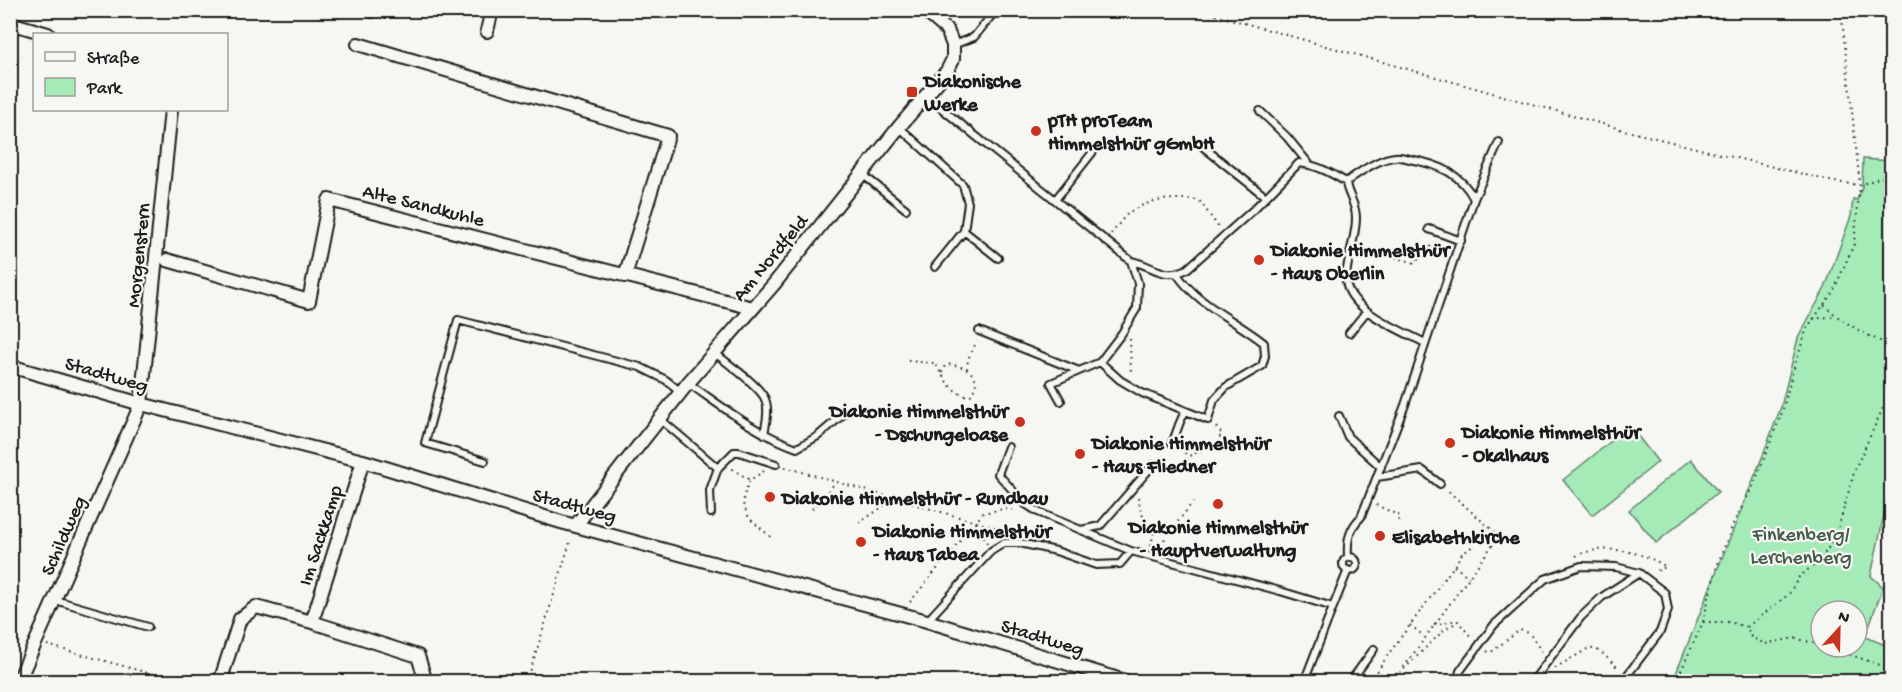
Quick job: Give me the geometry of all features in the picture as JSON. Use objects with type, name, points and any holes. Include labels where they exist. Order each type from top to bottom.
[{"type":"street","points":[[487,31],[492,10]]},
{"type":"street","points":[[924,10],[947,30],[953,45]]},
{"type":"street","points":[[10,23],[45,33]]},
{"type":"street","points":[[358,44],[668,136],[625,276]]},
{"type":"street","name":"Am Nordfeld","points":[[576,525],[684,387],[753,308],[947,71],[953,59],[953,45]]},
{"type":"street","name":"Morgenstern","points":[[141,404],[171,111]]},
{"type":"street","name":"Alte Sandkuhle","points":[[168,260],[309,301],[329,200],[753,308]]},
{"type":"street","name":"Stadtweg","points":[[10,366],[141,404],[363,461],[576,525],[927,621],[1128,681]]},
{"type":"street","name":"Schildweg","points":[[18,681],[141,404]]},
{"type":"street","name":"Im Sackkamp","points":[[312,622],[363,461]]},
{"type":"street","points":[[220,681],[240,619],[256,607],[312,622],[418,656],[426,681]]},
{"type":"lane","points":[[953,45],[974,37],[996,10]]},
{"type":"lane","points":[[926,96],[1131,261],[1138,283],[1137,308],[1100,362],[1051,383],[1061,401]]},
{"type":"lane","points":[[1260,111],[1310,164]]},
{"type":"lane","points":[[899,127],[963,185],[968,203],[964,231],[935,267]]},
{"type":"lane","points":[[1348,570],[1344,567],[1343,561],[1347,557],[1347,542],[1352,526],[1361,517],[1405,405],[1474,199],[1499,142]]},
{"type":"lane","points":[[1202,146],[1266,197]]},
{"type":"lane","points":[[1055,200],[1096,148]]},
{"type":"lane","points":[[1346,182],[1360,172],[1395,157],[1429,163],[1453,174],[1467,187],[1474,199]]},
{"type":"lane","points":[[1131,261],[1139,262],[1159,272],[1177,274],[1187,269],[1266,197],[1299,163],[1323,169],[1346,182]]},
{"type":"lane","points":[[862,174],[906,209]]},
{"type":"lane","points":[[1346,182],[1347,190],[1354,201],[1356,215],[1346,280],[1352,298],[1367,311],[1425,343]]},
{"type":"lane","points":[[1429,229],[1461,241]]},
{"type":"lane","points":[[964,231],[998,258]]},
{"type":"lane","points":[[1100,362],[1120,380],[1142,393],[1208,420],[1214,400],[1226,387],[1262,366],[1265,357],[1264,343],[1186,288],[1177,274]]},
{"type":"lane","points":[[1349,333],[1367,311]]},
{"type":"lane","points":[[485,461],[425,443],[458,320],[640,367],[684,387],[774,440],[797,448],[818,436],[847,411]]},
{"type":"lane","points":[[979,331],[1079,371]]},
{"type":"lane","points":[[714,352],[765,398],[767,415],[764,434]]},
{"type":"lane","points":[[1172,443],[1181,417],[1186,411]]},
{"type":"lane","points":[[1339,416],[1348,437],[1381,467]]},
{"type":"lane","points":[[660,419],[721,465]]},
{"type":"lane","points":[[1008,447],[998,474],[1024,502],[1038,512],[1131,551],[1153,554],[1333,607]]},
{"type":"lane","points":[[711,513],[710,490],[721,465],[734,452],[776,464]]},
{"type":"lane","points":[[1081,530],[1100,526],[1153,465]]},
{"type":"lane","points":[[1377,477],[1422,470],[1440,484]]},
{"type":"lane","points":[[927,621],[991,551],[1004,543],[1020,543],[1096,565],[1120,564],[1131,551]]},
{"type":"lane","points":[[1347,557],[1353,557],[1357,561],[1357,566],[1353,570],[1348,570]]},
{"type":"lane","points":[[1457,681],[1460,671],[1494,625],[1545,579],[1581,566],[1616,567],[1639,573],[1665,593],[1668,610],[1659,632],[1624,679]]},
{"type":"lane","points":[[1304,681],[1348,570]]},
{"type":"lane","points":[[1533,681],[1581,617],[1602,597],[1639,573]]},
{"type":"lane","points":[[54,600],[148,627]]},
{"type":"lane","points":[[1350,681],[1374,649]]},
{"type":"path","points":[[1198,10],[1631,132],[1834,182],[1860,185],[1892,176]]},
{"type":"path","points":[[1676,681],[1703,622],[1716,568],[1733,524],[1753,486],[1782,413],[1807,328],[1833,292],[1854,244],[1860,185],[1842,10]]},
{"type":"path","points":[[1106,240],[1128,213],[1148,202],[1174,198],[1199,200],[1223,235]]},
{"type":"path","points":[[1353,244],[1415,263],[1430,247],[1442,240],[1461,241]]},
{"type":"path","points":[[1824,305],[1836,316],[1875,339],[1892,346]]},
{"type":"path","points":[[1813,319],[1836,316]]},
{"type":"path","points":[[1129,321],[1132,387]]},
{"type":"path","points":[[967,369],[968,359],[978,340],[979,331]]},
{"type":"path","points":[[908,361],[935,363],[941,374],[948,385],[962,395],[970,396],[975,390],[976,381],[973,373],[967,369],[947,364],[941,374]]},
{"type":"path","points":[[1747,627],[1789,594],[1799,577],[1821,558],[1836,536],[1855,469],[1884,406],[1892,398]]},
{"type":"path","points":[[1172,443],[1189,456],[1214,445],[1222,434],[1208,420]]},
{"type":"path","points":[[772,539],[749,518],[743,504],[750,480],[776,464],[976,522]]},
{"type":"path","points":[[721,465],[750,480]]},
{"type":"path","points":[[812,509],[837,482]]},
{"type":"path","points":[[1393,681],[1499,536],[1440,484]]},
{"type":"path","points":[[1136,486],[1145,522],[1154,530],[1164,533],[1173,528],[1193,502]]},
{"type":"path","points":[[860,523],[894,498]]},
{"type":"path","points":[[1368,501],[1400,516],[1397,525]]},
{"type":"path","points":[[900,614],[983,513],[1003,508],[1014,510]]},
{"type":"path","points":[[527,681],[576,525]]},
{"type":"path","points":[[1371,681],[1463,552],[1469,550],[1487,525]]},
{"type":"path","points":[[1154,530],[1150,545],[1153,554],[1165,549],[1164,533]]},
{"type":"path","points":[[1454,566],[1470,577]]},
{"type":"path","points":[[1434,625],[1456,620],[1479,645],[1490,653],[1520,630],[1529,633],[1547,661],[1556,669],[1589,648],[1600,651],[1624,679]]},
{"type":"path","points":[[1385,681],[1409,666],[1445,629],[1458,622]]},
{"type":"path","points":[[1703,622],[1729,622],[1747,627]]},
{"type":"path","points":[[1410,626],[1425,637]]},
{"type":"path","points":[[1747,627],[1751,637],[1765,644],[1794,638],[1809,642]]},
{"type":"path","points":[[36,642],[181,681]]},
{"type":"path","points":[[1862,659],[1892,669]]},
{"type":"green space","name":"Finkenberg/ Lerchenberg","points":[[1863,159],[1891,161],[1892,477],[1871,576],[1883,587],[1869,626],[1869,599],[1809,599],[1809,659],[1869,659],[1869,639],[1891,647],[1891,681],[1673,681],[1781,407],[1798,338],[1825,288],[1851,216],[1853,199],[1857,200],[1862,187]]},
{"type":"green space","points":[[1630,426],[1658,462],[1592,515],[1563,480]]},
{"type":"green space","points":[[1691,459],[1718,492],[1656,543],[1629,510]]},
{"type":"place","name":"Diakonische Werke","points":[[912,92]]},
{"type":"place","name":"pTH proTeam Himmelsthür gGmbH","points":[[1036,131]]},
{"type":"place","name":"Diakonie Himmelsthür - Haus Oberlin","points":[[1259,260]]},
{"type":"place","name":"Diakonie Himmelsthür - Dschungeloase","points":[[1020,422]]},
{"type":"place","name":"Diakonie Himmelsthür - Okalhaus","points":[[1450,443]]},
{"type":"place","name":"Diakonie Himmelsthür - Haus Fliedner","points":[[1080,454]]},
{"type":"place","name":"Diakonie Himmelsthür - Rundbau","points":[[770,497]]},
{"type":"place","name":"Diakonie Himmelsthür - Hauptverwaltung","points":[[1218,504]]},
{"type":"place","name":"Elisabethkirche","points":[[1380,536]]},
{"type":"place","name":"Diakonie Himmelsthür - Haus Tabea","points":[[861,542]]}]
